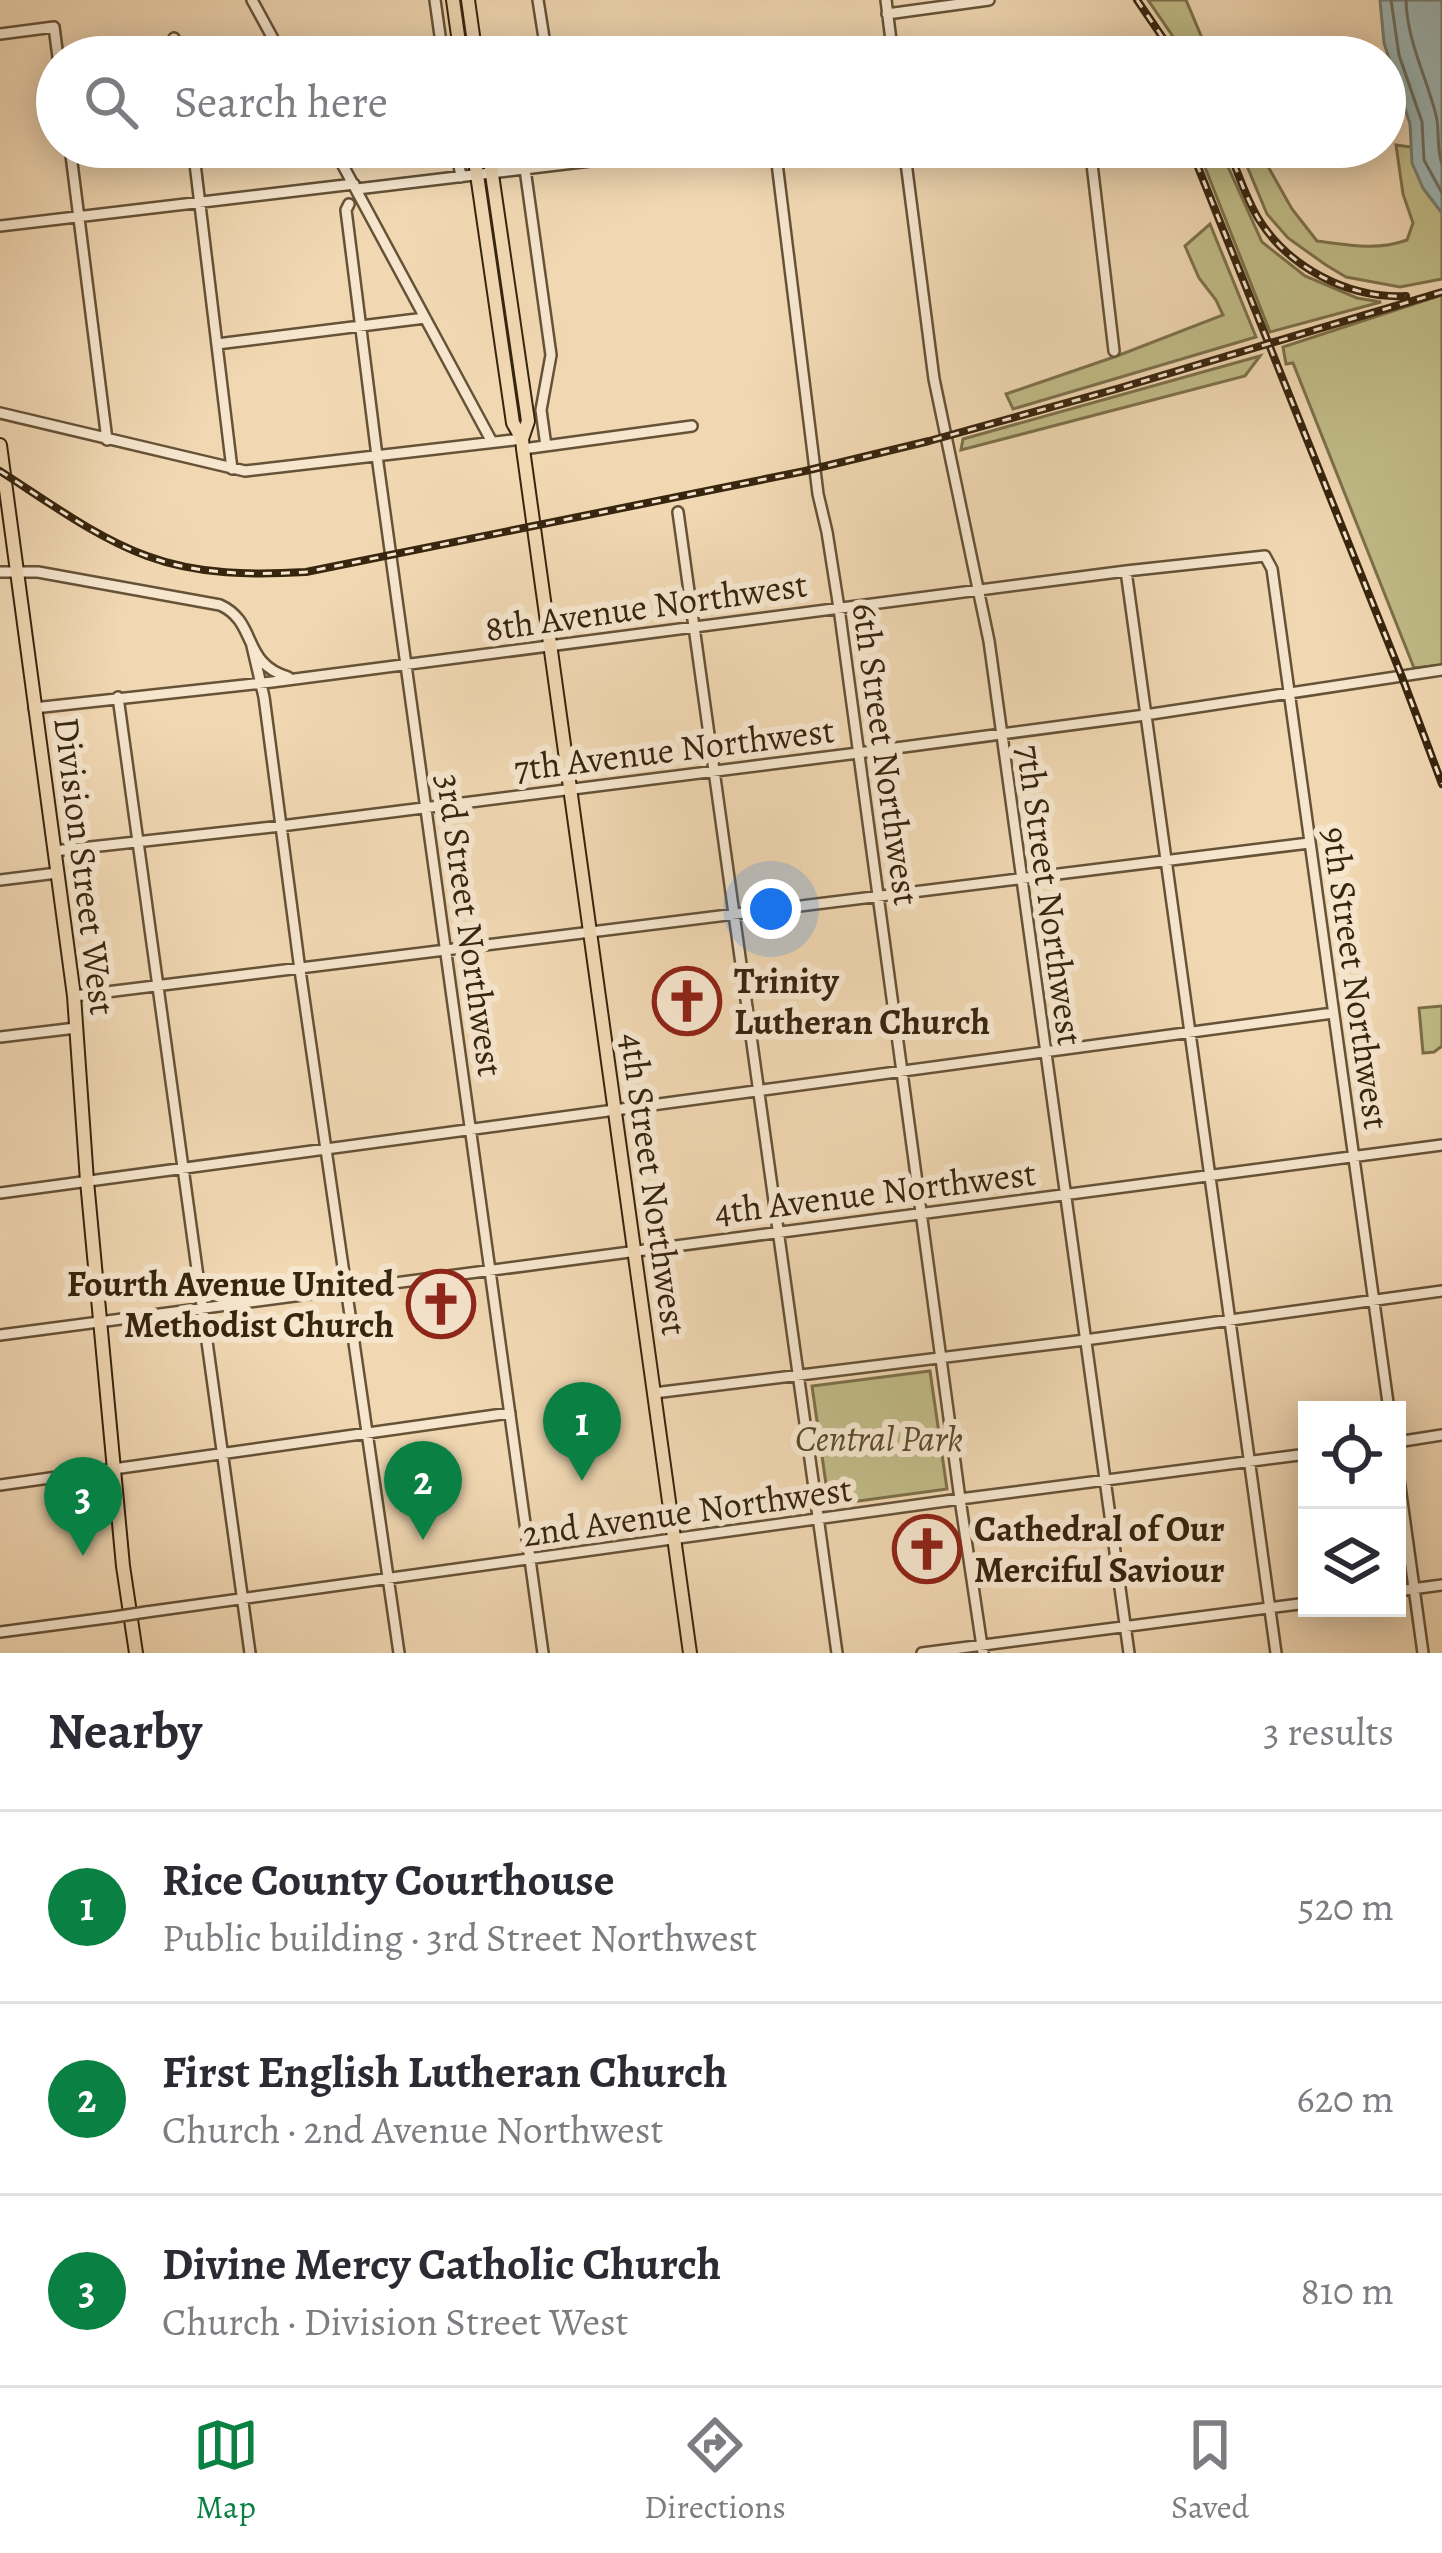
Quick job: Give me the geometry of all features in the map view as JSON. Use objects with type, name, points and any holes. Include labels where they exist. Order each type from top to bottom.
[{"type":"main road","points":[[454,0],[458,36]]},
{"type":"main road","points":[[468,0],[473,36]]},
{"type":"main road","points":[[482,168],[485,175]]},
{"type":"main road","points":[[485,175],[486,168]]},
{"type":"main road","name":"4th Street Northwest","points":[[485,175],[528,421],[522,444],[690,1653]]},
{"type":"main road","name":"Division Street West","points":[[0,446],[74,996],[113,1470],[136,1653]]},
{"type":"street","points":[[251,0],[271,36]]},
{"type":"street","points":[[435,0],[440,36]]},
{"type":"street","points":[[538,0],[544,36]]},
{"type":"street","points":[[886,0],[890,36]]},
{"type":"street","points":[[887,14],[989,0]]},
{"type":"street","points":[[0,34],[54,27],[55,36]]},
{"type":"street","points":[[73,168],[106,440]]},
{"type":"street","points":[[195,168],[232,469]]},
{"type":"street","points":[[345,168],[492,442]]},
{"type":"street","points":[[460,168],[461,177]]},
{"type":"street","points":[[0,226],[533,168]]},
{"type":"street","name":"6th Street Northwest","points":[[778,168],[818,494],[839,608],[982,1649]]},
{"type":"street","name":"7th Street Northwest","points":[[907,168],[934,379],[980,590],[1129,1653]]},
{"type":"street","points":[[1092,168],[1114,351]]},
{"type":"street","points":[[525,169],[551,355],[542,410],[546,446]]},
{"type":"street","name":"3rd Street Northwest","points":[[349,204],[346,210],[377,456],[543,1653]]},
{"type":"street","points":[[218,344],[425,318]]},
{"type":"street","points":[[0,413],[232,469],[258,471],[492,442],[546,446],[692,426]]},
{"type":"street","points":[[678,512],[837,1653]]},
{"type":"street","name":"8th Avenue Northwest","points":[[34,708],[1265,556]]},
{"type":"street","name":"9th Street Northwest","points":[[1265,556],[1272,569],[1388,1401]]},
{"type":"street","points":[[0,572],[16,570],[220,605],[236,614],[266,667],[293,679]]},
{"type":"street","points":[[1126,571],[1276,1653]]},
{"type":"street","points":[[252,646],[262,681],[399,1653]]},
{"type":"street","name":"7th Avenue Northwest","points":[[54,851],[858,753],[1442,670]]},
{"type":"street","points":[[118,698],[250,1653]]},
{"type":"street","points":[[74,996],[1309,843]]},
{"type":"street","points":[[0,880],[57,874]]},
{"type":"street","points":[[0,1193],[1333,1013]]},
{"type":"street","points":[[0,1037],[76,1028]]},
{"type":"street","name":"4th Avenue Northwest","points":[[0,1335],[1442,1145]]},
{"type":"street","points":[[654,1393],[1442,1291]]},
{"type":"street","points":[[0,1485],[510,1413]]},
{"type":"street","points":[[1406,1441],[1442,1435]]},
{"type":"street","name":"2nd Avenue Northwest","points":[[0,1632],[1298,1455]]},
{"type":"street","points":[[1403,1509],[1424,1653]]},
{"type":"street","points":[[1406,1589],[1442,1585]]},
{"type":"street","points":[[922,1653],[982,1649],[1298,1604]]},
{"type":"green space","points":[[1148,0],[1186,0],[1201,36],[1173,36]]},
{"type":"green space","points":[[1406,146],[1411,147],[1423,188],[1442,213],[1442,279],[1400,287],[1346,277],[1288,238],[1267,214],[1248,168],[1269,168],[1317,241],[1374,246],[1407,240],[1413,223],[1399,168],[1406,168]]},
{"type":"green space","points":[[1205,168],[1229,168],[1262,242],[1305,276],[1357,298],[1381,302],[1270,332]]},
{"type":"green space","points":[[1210,224],[1256,337],[1013,409],[1006,394],[1223,315],[1185,246]]},
{"type":"green space","points":[[1442,295],[1442,665],[1414,668],[1293,363],[1286,364],[1283,347]]},
{"type":"green space","points":[[1260,356],[1245,376],[961,450],[963,439]]},
{"type":"green space","points":[[1442,1006],[1442,1046],[1423,1053],[1419,1008]]},
{"type":"green space","name":"Central Park","points":[[930,1371],[947,1489],[829,1505],[812,1386]]},
{"type":"water","points":[[1380,0],[1442,0],[1442,213],[1412,163],[1406,36],[1383,36]]},
{"type":"railway","points":[[1137,0],[1162,36]]},
{"type":"railway","points":[[1198,168],[1442,784]]},
{"type":"railway","points":[[1236,168],[1253,210],[1271,236],[1303,265],[1342,286],[1406,296]]},
{"type":"railway","points":[[0,471],[90,529],[147,556],[226,572],[306,572],[805,471],[929,441],[1442,292]]},
{"type":"place","name":"Trinity Lutheran Church","points":[[687,1001]]},
{"type":"place","name":"Fourth Avenue United Methodist Church","points":[[441,1304]]},
{"type":"place","name":"Rice County Courthouse","points":[[582,1481]]},
{"type":"place","name":"First English Lutheran Church","points":[[423,1540]]},
{"type":"place","name":"Cathedral of Our Merciful Saviour","points":[[927,1549]]},
{"type":"place","name":"Divine Mercy Catholic Church","points":[[83,1556]]}]
